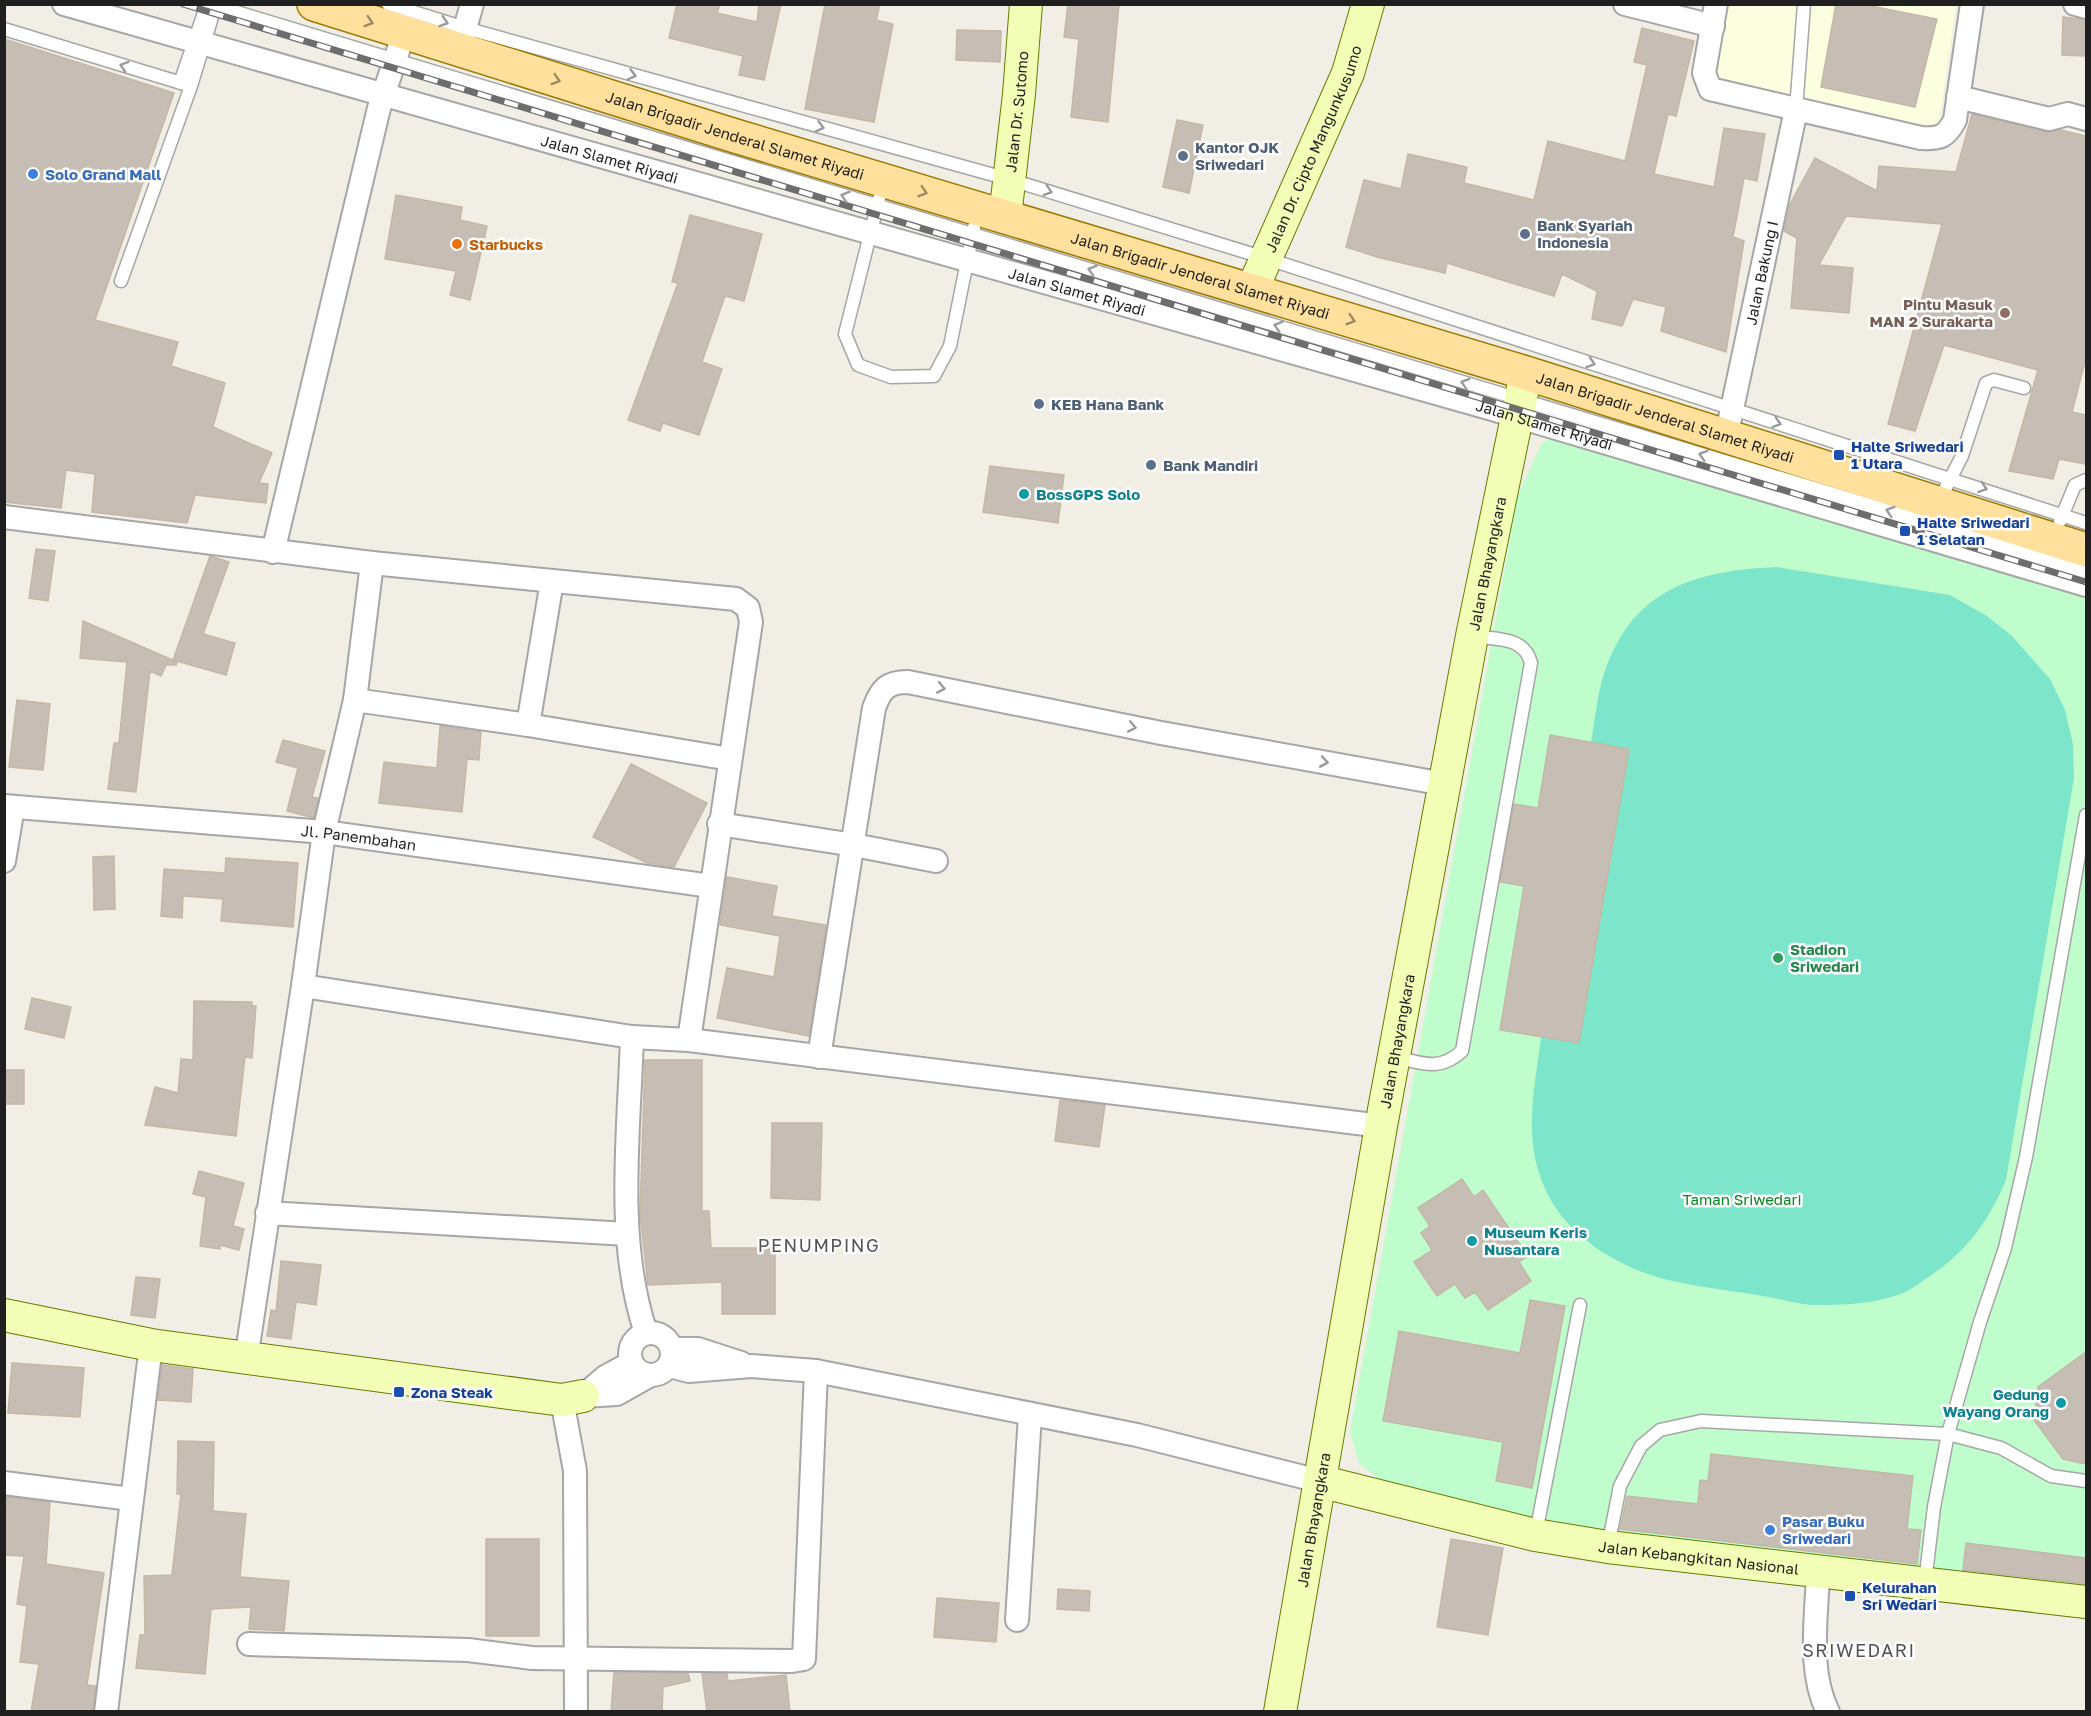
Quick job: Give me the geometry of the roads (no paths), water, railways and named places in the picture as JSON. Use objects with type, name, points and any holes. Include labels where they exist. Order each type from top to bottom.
[{"type":"main road","name":"Jalan Brigadir Jenderal Slamet Riyadi","points":[[314,4],[399,47],[462,39],[881,193],[1252,290],[1521,396],[1729,423],[2058,528],[2086,550]]},
{"type":"main road","name":"Jalan Dr. Sutomo","points":[[985,220],[1008,179],[1019,94],[1026,4]]},
{"type":"main road","name":"Jalan Dr. Cipto Mangunkusumo","points":[[1252,290],[1348,74],[1368,4]]},
{"type":"main road","name":"Jalan Bhayangkara","points":[[1280,1712],[1381,1126],[1472,636],[1521,396]]},
{"type":"main road","points":[[4,1316],[151,1345],[246,1359],[573,1398]]},
{"type":"main road","name":"Jalan Kebangkitan Nasional","points":[[1319,1481],[1535,1535],[1608,1547],[2086,1602]]},
{"type":"street","name":"Jalan Slamet Riyadi","points":[[64,4],[966,261],[1521,396],[2086,585]]},
{"type":"street","points":[[462,39],[472,4]]},
{"type":"street","points":[[1625,4],[1714,15],[1704,74],[1706,85],[1716,93],[1921,138],[1938,139],[1947,134],[1955,120],[1972,4]]},
{"type":"street","points":[[2075,4],[2086,7]]},
{"type":"street","points":[[273,552],[383,94],[399,47]]},
{"type":"street","points":[[1958,97],[2049,118],[2068,114],[2086,119]]},
{"type":"street","name":"Jalan Bakung I","points":[[1729,423],[1796,110]]},
{"type":"street","points":[[4,517],[372,564],[735,599],[748,608],[751,622],[688,1040]]},
{"type":"street","points":[[246,1359],[324,832],[355,700],[372,564]]},
{"type":"street","points":[[528,725],[552,582]]},
{"type":"street","points":[[819,1057],[874,708],[884,687],[894,682],[908,682],[1161,733],[1444,784]]},
{"type":"street","points":[[355,700],[528,725],[730,759]]},
{"type":"street","points":[[4,861],[9,806]]},
{"type":"street","name":"Jl. Panembahan","points":[[9,806],[324,832],[711,886]]},
{"type":"street","points":[[719,824],[854,845],[936,861]]},
{"type":"street","points":[[303,986],[632,1037],[688,1040],[1381,1126]]},
{"type":"street","points":[[632,1037],[627,1234],[633,1286],[646,1333]]},
{"type":"street","points":[[267,1213],[627,1234]]},
{"type":"street","points":[[576,1712],[573,1398],[617,1394],[655,1363],[660,1334],[646,1333],[635,1339],[629,1350],[655,1363],[688,1371],[751,1366],[816,1371],[1137,1435],[1319,1481]]},
{"type":"street","points":[[106,1712],[151,1345]]},
{"type":"street","points":[[249,1644],[468,1650],[532,1658],[792,1661],[804,1659],[816,1371]]},
{"type":"street","points":[[1017,1620],[1030,1414]]},
{"type":"street","points":[[4,1483],[131,1499]]},
{"type":"street","points":[[1818,1572],[1816,1667],[1818,1684],[1828,1712]]},
{"type":"lane","points":[[388,4],[462,39],[1008,179],[1265,258],[1729,423]]},
{"type":"lane","points":[[1796,110],[1804,4]]},
{"type":"lane","points":[[121,281],[212,5],[399,47],[881,193],[845,334],[858,364],[891,377],[934,376],[950,346],[966,261],[985,220],[1521,396],[2086,570]]},
{"type":"lane","points":[[4,29],[185,85]]},
{"type":"lane","points":[[1944,491],[1986,383],[1994,381],[2024,388]]},
{"type":"lane","points":[[2058,528],[2077,482],[2086,480]]},
{"type":"lane","points":[[2058,528],[2086,523]]},
{"type":"lane","points":[[1394,1057],[1433,1065],[1450,1062],[1462,1051],[1531,663],[1528,651],[1517,642],[1472,636]]},
{"type":"lane","points":[[1925,1584],[1934,1507],[1948,1434],[1980,1322],[2005,1248],[2026,1157],[2086,815]]},
{"type":"lane","points":[[1535,1535],[1580,1305]]},
{"type":"lane","points":[[1608,1547],[1620,1486],[1641,1446],[1660,1430],[1701,1422],[1948,1434],[2001,1448],[2051,1476],[2086,1481]]},
{"type":"railway","points":[[183,4],[2086,582]]},
{"type":"place","name":"Kantor OJK Sriwedari","points":[[1183,156]]},
{"type":"place","name":"Solo Grand Mall","points":[[33,174]]},
{"type":"place","name":"Bank Syariah Indonesia","points":[[1525,234]]},
{"type":"place","name":"Starbucks","points":[[457,244]]},
{"type":"place","name":"Pintu Masuk MAN 2 Surakarta","points":[[2005,313]]},
{"type":"place","name":"KEB Hana Bank","points":[[1039,404]]},
{"type":"place","name":"Halte Sriwedari 1 Utara","points":[[1839,455]]},
{"type":"place","name":"Bank Mandiri","points":[[1151,465]]},
{"type":"place","name":"BossGPS Solo","points":[[1024,494]]},
{"type":"place","name":"Halte Sriwedari 1 Selatan","points":[[1905,531]]},
{"type":"place","name":"Stadion Sriwedari","points":[[1778,958]]},
{"type":"place","name":"Museum Keris Nusantara","points":[[1472,1241]]},
{"type":"place","name":"Zona Steak","points":[[399,1392]]},
{"type":"place","name":"Gedung Wayang Orang","points":[[2061,1403]]},
{"type":"place","name":"Pasar Buku Sriwedari","points":[[1770,1530]]},
{"type":"place","name":"Kelurahan Sri Wedari","points":[[1850,1596]]},
{"type":"district","name":"PENUMPING","points":[[819,1245]]},
{"type":"district","name":"SRIWEDARI","points":[[1859,1650]]},
{"type":"park label","name":"Taman Sriwedari","points":[[1742,1199]]}]
